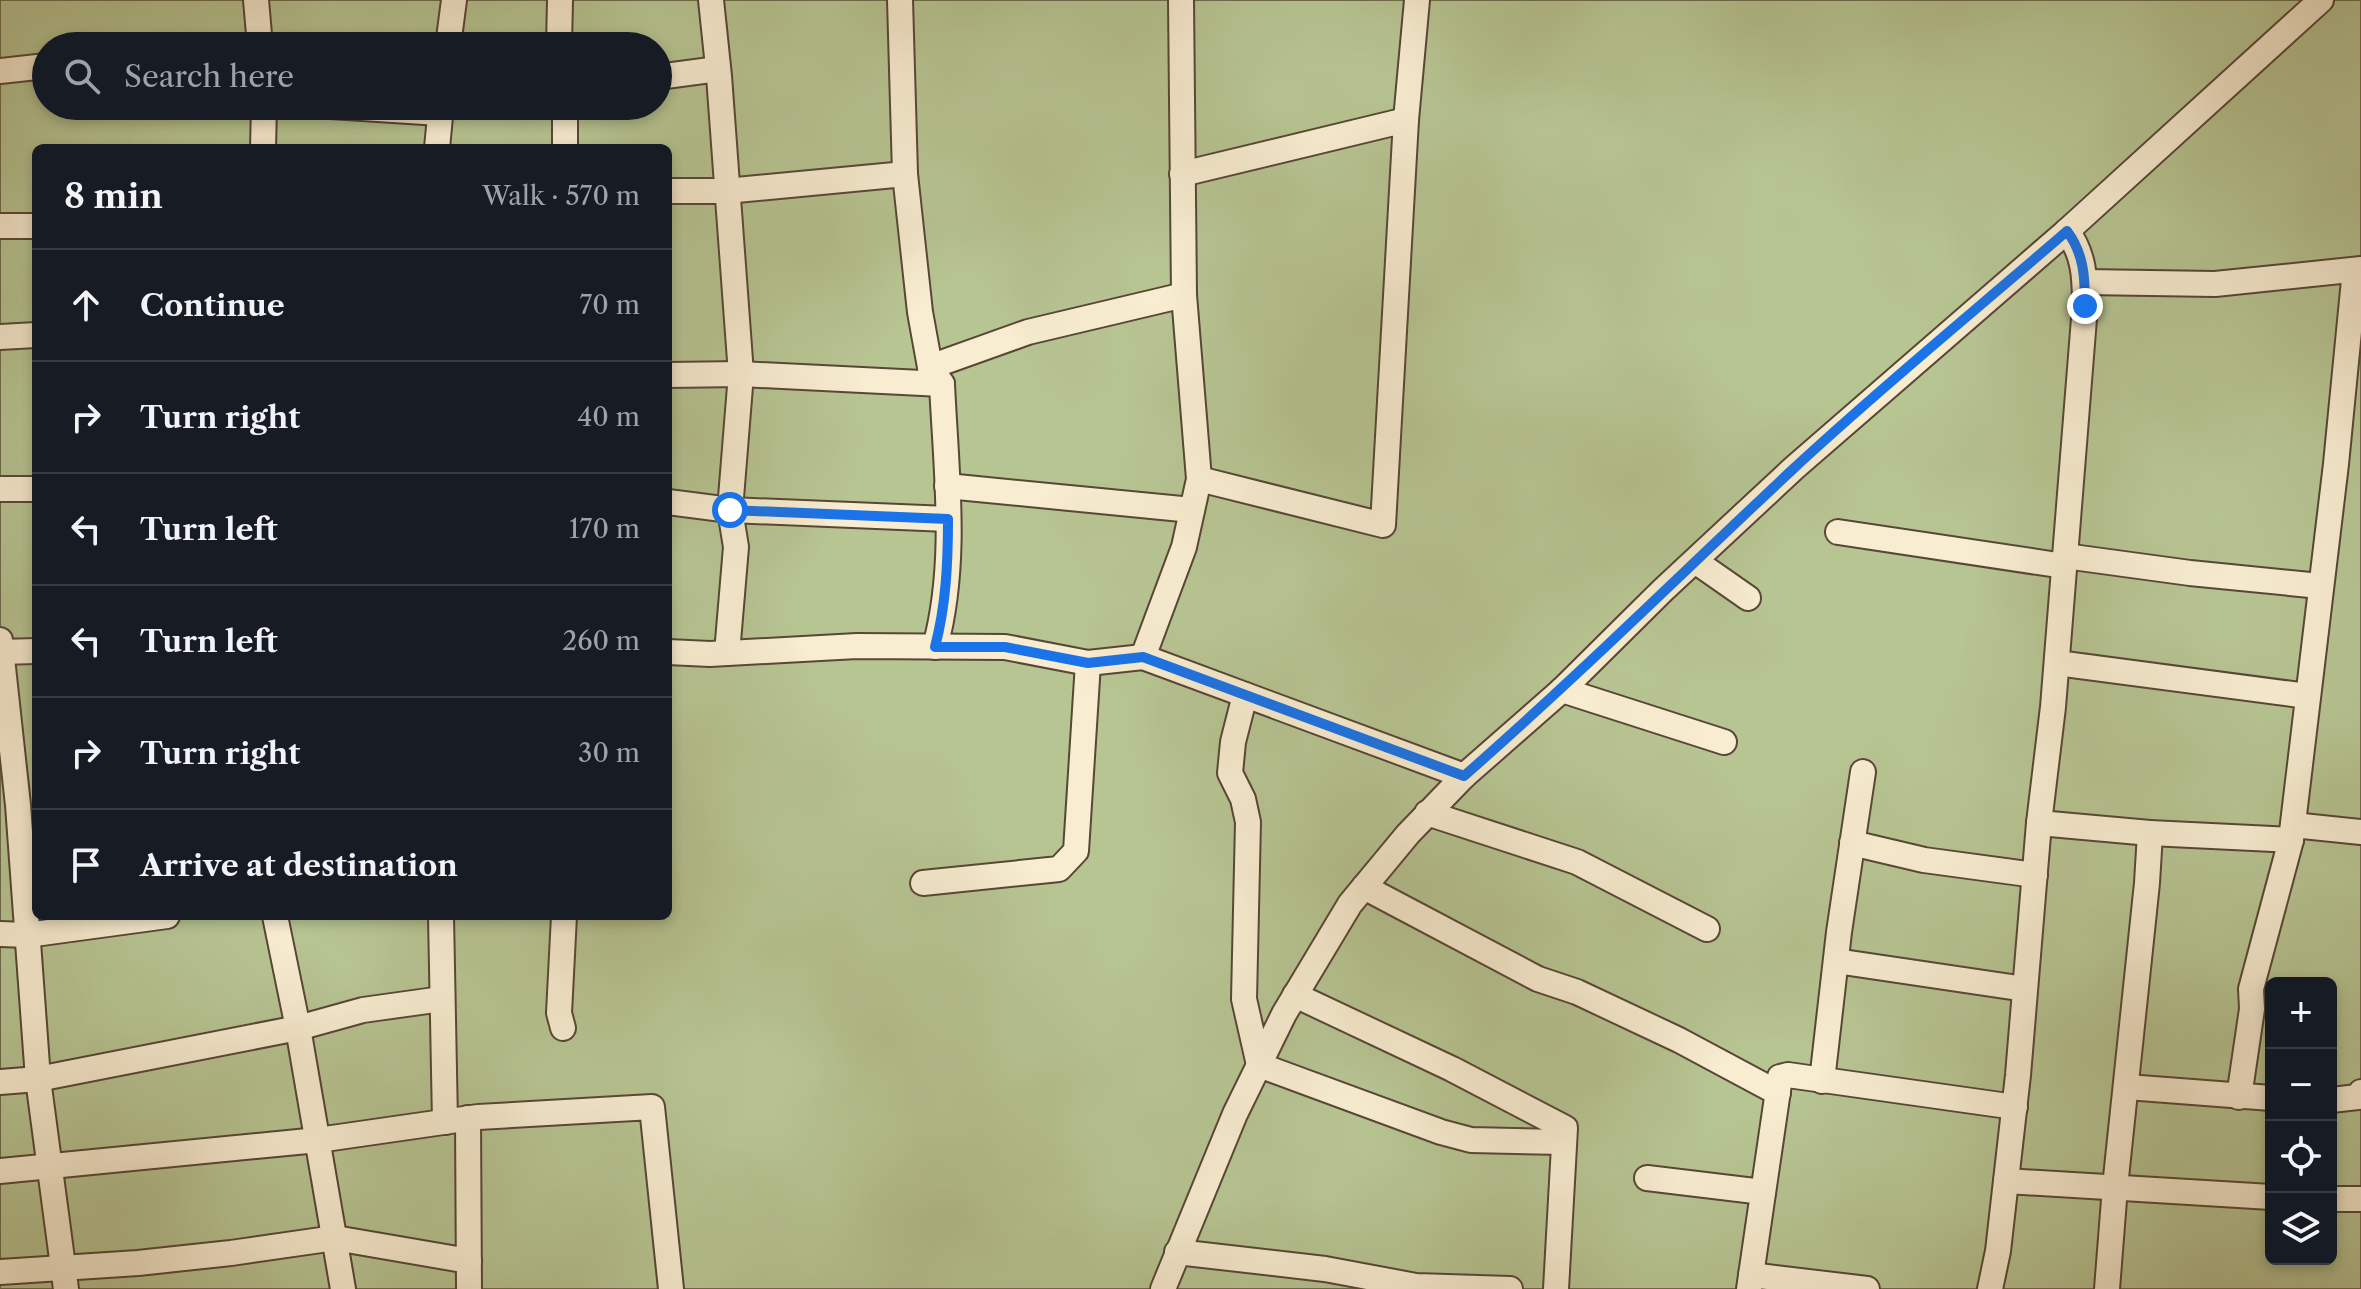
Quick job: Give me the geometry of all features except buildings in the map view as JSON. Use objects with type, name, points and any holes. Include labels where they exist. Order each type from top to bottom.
[{"type":"street","points":[[256,0],[259,32]]},
{"type":"street","points":[[450,32],[454,0]]},
{"type":"street","points":[[559,32],[560,0]]},
{"type":"street","points":[[711,0],[741,374],[730,510],[736,547],[727,653]]},
{"type":"street","points":[[900,0],[905,174],[920,312],[936,375],[947,486],[945,602],[935,647]]},
{"type":"street","points":[[1143,657],[1184,547],[1199,479],[1184,295],[1181,0]]},
{"type":"street","points":[[1199,479],[1383,525],[1406,120],[1417,0]]},
{"type":"street","points":[[1163,1289],[1235,1114],[1295,995],[1350,904],[1427,813],[1464,776],[1562,690],[1794,468],[2067,231],[2321,0]]},
{"type":"street","points":[[0,71],[32,68]]},
{"type":"street","points":[[672,75],[718,69]]},
{"type":"street","points":[[263,144],[264,120]]},
{"type":"street","points":[[437,144],[439,120]]},
{"type":"street","points":[[565,120],[565,144]]},
{"type":"street","points":[[1182,174],[1406,120]]},
{"type":"street","points":[[672,191],[726,191],[905,174]]},
{"type":"street","points":[[0,226],[32,226]]},
{"type":"street","points":[[1990,1289],[1998,1251],[2015,1107],[2039,823],[2057,663],[2085,282],[2079,247],[2067,231]]},
{"type":"street","points":[[2085,282],[2215,284],[2358,270],[2292,832],[2251,989],[2252,1009],[2239,1097]]},
{"type":"street","points":[[672,375],[936,375],[1028,332],[1184,295]]},
{"type":"street","points":[[0,337],[32,335]]},
{"type":"street","points":[[947,486],[1192,510]]},
{"type":"street","points":[[0,489],[32,489]]},
{"type":"street","points":[[672,503],[730,510],[948,519]]},
{"type":"street","points":[[1838,532],[2064,561],[2320,586]]},
{"type":"street","points":[[1695,561],[1748,598]]},
{"type":"street","points":[[0,640],[5,732],[27,804],[27,935],[38,1079],[65,1278]]},
{"type":"street","points":[[672,652],[727,653],[857,646],[1005,647],[1088,663],[1143,657],[1464,776]]},
{"type":"street","points":[[0,652],[32,651]]},
{"type":"street","points":[[923,883],[1059,869],[1076,851],[1088,663]]},
{"type":"street","points":[[2057,663],[2307,696]]},
{"type":"street","points":[[1562,690],[1724,742]]},
{"type":"street","points":[[1245,695],[1233,742],[1230,773],[1243,799],[1248,822],[1244,999],[1259,1065]]},
{"type":"street","points":[[1822,1081],[1863,772]]},
{"type":"street","points":[[1427,813],[1577,862],[1707,929]]},
{"type":"street","points":[[2039,823],[2150,833],[2361,832]]},
{"type":"street","points":[[2107,1289],[2150,833]]},
{"type":"street","points":[[1852,843],[1924,860],[2035,875]]},
{"type":"street","points":[[1364,887],[1538,979],[1577,992],[1615,1010],[1778,1093]]},
{"type":"street","points":[[0,934],[27,935],[138,920]]},
{"type":"street","points":[[276,920],[298,1028],[343,1289]]},
{"type":"street","points":[[441,920],[442,999],[456,1120],[469,1289]]},
{"type":"street","points":[[563,1028],[559,1013],[564,920]]},
{"type":"street","points":[[1836,961],[2025,989]]},
{"type":"street","points":[[1295,995],[1452,1069],[1565,1128],[1556,1289]]},
{"type":"street","points":[[0,1082],[38,1079],[298,1028],[363,1010],[442,999]]},
{"type":"street","points":[[1259,1065],[1441,1132],[1471,1140],[1564,1142]]},
{"type":"street","points":[[1867,1289],[1750,1282],[1780,1077],[1788,1075],[2015,1107]]},
{"type":"street","points":[[2127,1087],[2265,1098]]},
{"type":"street","points":[[2337,1100],[2358,1097],[2361,1092]]},
{"type":"street","points":[[0,1171],[318,1140],[456,1120],[652,1107],[671,1289]]},
{"type":"street","points":[[1647,1178],[1763,1192]]},
{"type":"street","points":[[2006,1181],[2265,1197]]},
{"type":"street","points":[[2337,1199],[2361,1199]]},
{"type":"street","points":[[0,1272],[65,1278],[335,1238],[469,1261]]},
{"type":"street","points":[[1177,1252],[1358,1282],[1510,1289]]},
{"type":"green space","points":[[0,0],[2361,0],[2361,1289],[0,1289]]},
{"type":"route","points":[[730,510],[948,519],[948,571],[943,617],[935,647],[1005,647],[1088,663],[1143,657],[1464,776],[1562,690],[1663,590],[1794,468],[2067,231],[2079,247],[2085,282],[2085,306]]}]
